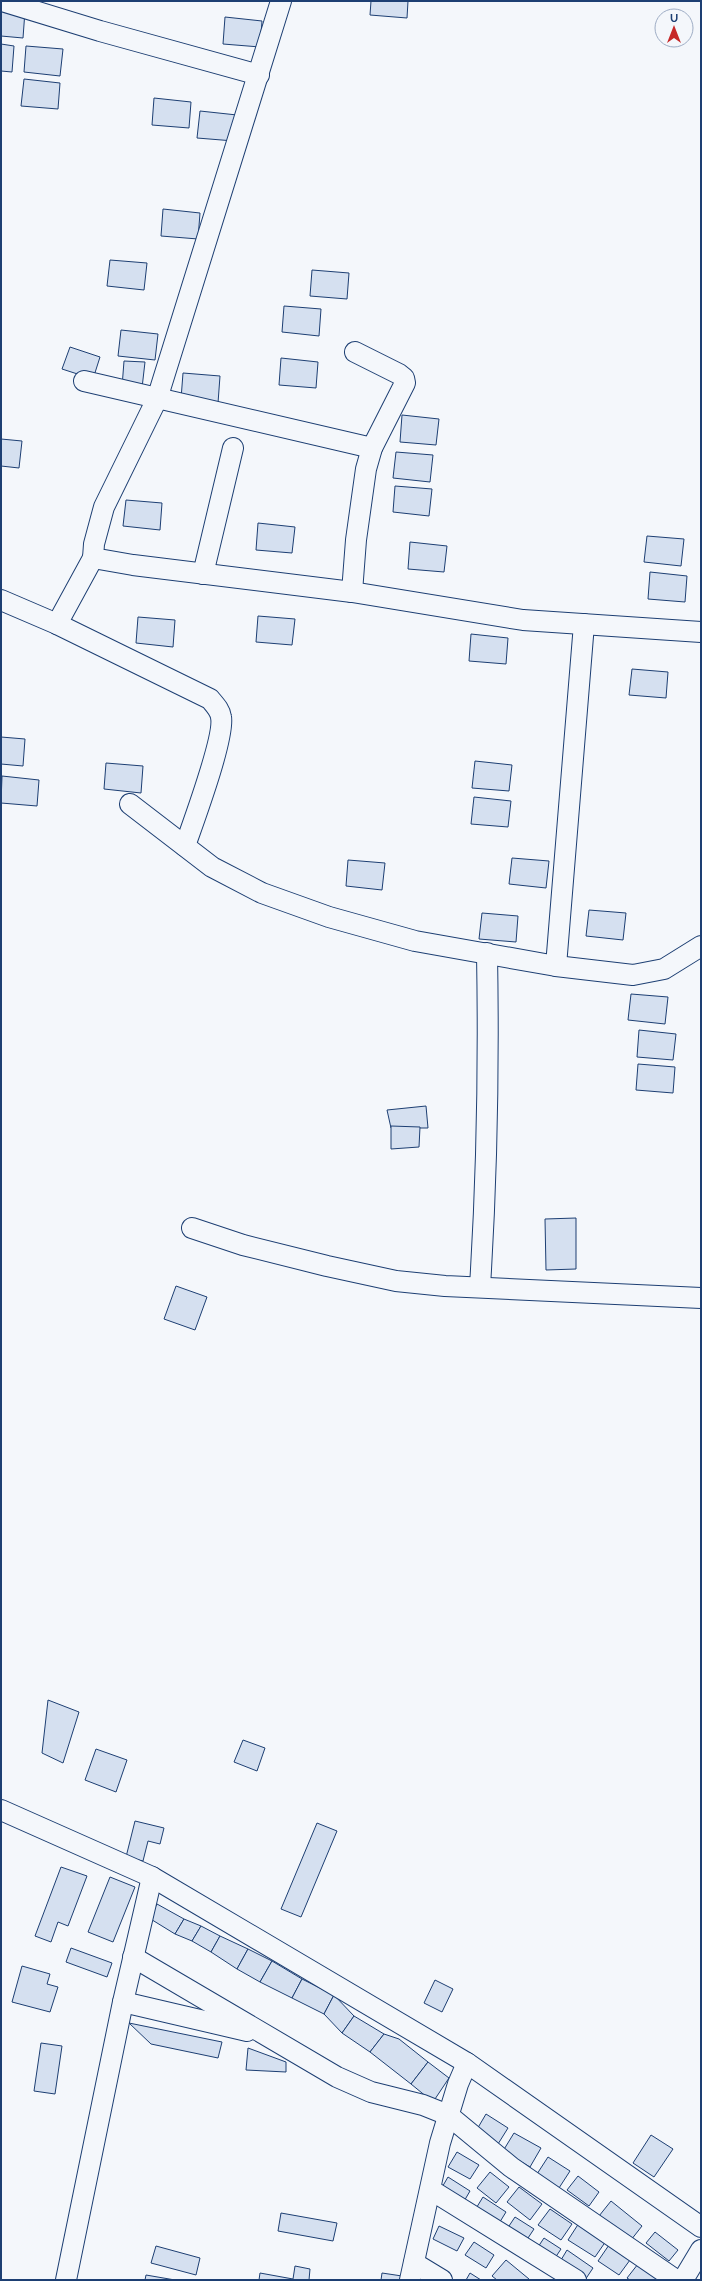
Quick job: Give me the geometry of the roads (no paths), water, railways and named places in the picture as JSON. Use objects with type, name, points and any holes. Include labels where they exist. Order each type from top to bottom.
[{"type":"street","points":[[2,1],[100,31],[258,75]]},
{"type":"street","points":[[58,624],[93,558],[94,544],[104,507],[157,399],[281,1]]},
{"type":"street","points":[[352,592],[362,500],[372,448],[405,383],[404,378],[399,374],[355,352]]},
{"type":"street","points":[[84,382],[372,448]]},
{"type":"street","points":[[203,574],[233,448]]},
{"type":"street","points":[[93,558],[203,574],[352,592],[523,620],[701,632]]},
{"type":"street","points":[[1,600],[58,624],[210,699],[218,707],[222,718],[221,728],[185,846]]},
{"type":"street","points":[[556,966],[584,624]]},
{"type":"street","points":[[130,804],[212,866],[262,893],[329,917],[416,941],[556,966],[633,975],[664,969],[701,946]]},
{"type":"street","points":[[480,1286],[486,1190],[489,1071],[487,953]]},
{"type":"street","points":[[192,1228],[243,1245],[396,1281],[445,1286],[480,1286],[701,1298]]},
{"type":"street","points":[[1,1810],[152,1877],[467,2063],[701,2227]]},
{"type":"street","points":[[66,2280],[123,2002],[152,1877]]},
{"type":"street","points":[[134,1957],[337,2077],[371,2092],[423,2106],[448,2115],[511,2167],[676,2280]]},
{"type":"street","points":[[123,2002],[266,2035]]},
{"type":"street","points":[[442,2280],[412,2272],[448,2115],[458,2084],[467,2063]]},
{"type":"street","points":[[431,2190],[576,2280]]},
{"type":"street","points":[[683,2280],[701,2250]]}]
